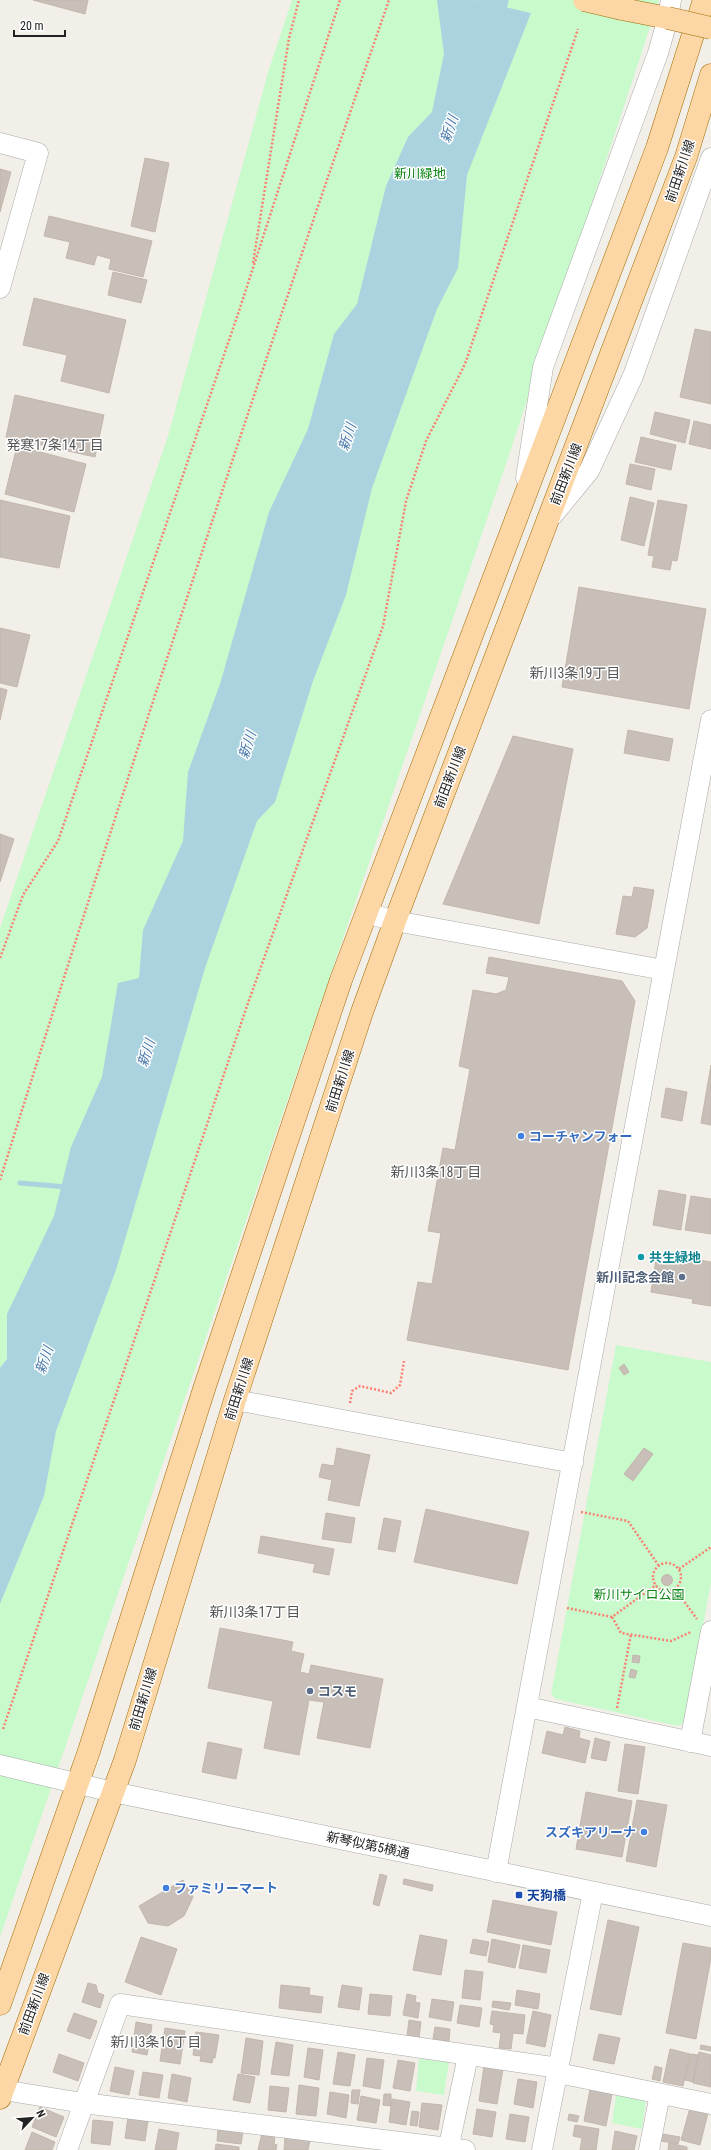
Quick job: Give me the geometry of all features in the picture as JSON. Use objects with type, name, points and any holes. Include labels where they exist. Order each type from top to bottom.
[{"type":"main road","points":[[584,0],[622,9],[670,9],[711,28]]},
{"type":"main road","points":[[0,2004],[77,1784],[205,1386],[341,980],[657,148],[704,0]]},
{"type":"main road","name":"前田新川線","points":[[2,2094],[124,1760],[235,1400],[362,1012],[395,921],[686,157],[711,75]]},
{"type":"street","points":[[523,500],[543,367],[658,53],[670,9]]},
{"type":"street","points":[[0,143],[38,153],[0,288]]},
{"type":"street","points":[[548,520],[589,471],[633,376],[711,158]]},
{"type":"street","points":[[496,1872],[711,720]]},
{"type":"street","points":[[366,913],[395,921],[664,970]]},
{"type":"street","points":[[235,1400],[573,1463]]},
{"type":"street","points":[[690,1742],[702,1628]]},
{"type":"street","points":[[527,1707],[711,1746]]},
{"type":"street","name":"新琴似第5横通","points":[[0,1765],[113,1792],[711,1916]]},
{"type":"street","points":[[542,2150],[593,1892]]},
{"type":"street","points":[[67,2150],[120,2004],[558,2070],[660,2094],[711,2104]]},
{"type":"street","points":[[2,2094],[454,2149],[468,2056]]},
{"type":"street","points":[[650,2150],[660,2094]]},
{"type":"path","points":[[252,272],[289,38],[299,0]]},
{"type":"path","points":[[0,958],[23,894],[58,841],[252,272],[340,0]]},
{"type":"path","points":[[0,1180],[108,836],[281,310],[389,0]]},
{"type":"path","points":[[3,1729],[248,1003],[383,626],[406,501],[426,441],[465,364],[578,29]]},
{"type":"path","points":[[350,1406],[352,1391],[360,1386],[391,1393],[400,1385],[404,1361]]},
{"type":"path","points":[[581,1512],[628,1521],[659,1566]]},
{"type":"path","points":[[679,1569],[711,1547]]},
{"type":"path","points":[[667,1563],[679,1569],[681,1582],[675,1589],[662,1590],[656,1584],[653,1577],[659,1566],[667,1563]]},
{"type":"path","points":[[567,1608],[612,1617],[656,1584]]},
{"type":"path","points":[[612,1617],[621,1633],[671,1641],[702,1628],[675,1589]]},
{"type":"path","points":[[616,1713],[631,1634]]},
{"type":"green space","name":"新川緑地","points":[[292,0],[659,0],[507,461],[0,1937],[0,928],[168,436],[269,69]]},
{"type":"green space","name":"新川サイロ公園","points":[[616,1345],[711,1362],[711,1583],[685,1722],[678,1726],[556,1699],[551,1694]]},
{"type":"green space","points":[[419,2059],[449,2062],[444,2095],[416,2091]]},
{"type":"green space","points":[[616,2095],[646,2100],[642,2129],[612,2123]]},
{"type":"water","points":[[437,0],[474,0],[531,13],[467,175],[458,268],[437,309],[372,488],[346,595],[313,681],[275,802],[257,821],[205,968],[116,1270],[56,1431],[44,1496],[0,1604],[0,1368],[7,1359],[7,1314],[54,1216],[71,1147],[102,1077],[118,983],[139,978],[143,930],[183,841],[188,772],[220,684],[269,512],[308,429],[334,334],[357,304],[386,186],[408,137],[432,112],[444,54]]},
{"type":"building","points":[[33,0],[88,0],[85,14]]},
{"type":"building","points":[[145,158],[169,163],[155,232],[131,226]]},
{"type":"building","points":[[0,169],[11,172],[0,212]]},
{"type":"building","points":[[49,216],[152,241],[143,277],[109,269],[111,259],[97,255],[94,265],[66,258],[70,242],[44,236]]},
{"type":"building","points":[[113,272],[147,280],[141,303],[108,295]]},
{"type":"building","points":[[34,298],[126,320],[109,393],[61,381],[67,355],[23,345]]},
{"type":"building","points":[[695,329],[711,332],[711,404],[680,397]]},
{"type":"building","points":[[15,395],[104,415],[95,457],[6,437]]},
{"type":"building","points":[[655,412],[690,420],[685,443],[650,434]]},
{"type":"building","points":[[694,421],[711,425],[711,449],[689,444]]},
{"type":"building","points":[[641,437],[676,445],[671,470],[635,462]]},
{"type":"building","points":[[17,446],[86,464],[74,512],[5,494]]},
{"type":"building","points":[[630,464],[655,469],[651,490],[626,484]]},
{"type":"building","points":[[630,497],[654,503],[644,546],[621,540]]},
{"type":"building","points":[[0,500],[70,516],[59,568],[0,557]]},
{"type":"building","points":[[658,500],[687,505],[677,561],[672,560],[670,570],[652,567],[654,556],[648,555]]},
{"type":"building","points":[[579,587],[706,609],[689,709],[562,687]]},
{"type":"building","points":[[0,628],[30,635],[17,687],[0,683]]},
{"type":"building","points":[[0,688],[7,690],[0,720]]},
{"type":"building","points":[[628,730],[673,739],[669,761],[624,753]]},
{"type":"building","points":[[513,736],[573,749],[539,924],[443,904]]},
{"type":"building","points":[[0,834],[14,839],[0,882]]},
{"type":"building","points":[[634,887],[654,890],[647,928],[635,937],[616,934],[623,896],[632,897]]},
{"type":"building","points":[[489,957],[622,981],[635,1001],[568,1370],[407,1340],[418,1282],[432,1284],[441,1233],[428,1231],[443,1148],[455,1150],[470,1069],[459,1066],[473,990],[496,994],[506,990],[509,977],[486,973]]},
{"type":"building","points":[[711,1065],[711,1125],[701,1123]]},
{"type":"building","points":[[666,1088],[687,1092],[682,1121],[661,1117]]},
{"type":"building","points":[[659,1190],[686,1195],[681,1230],[653,1225]]},
{"type":"building","points":[[691,1196],[711,1199],[711,1234],[685,1230]]},
{"type":"building","name":"新川記念会館","points":[[657,1253],[711,1262],[711,1306],[692,1303],[693,1299],[651,1292]]},
{"type":"building","points":[[624,1364],[629,1372],[624,1375],[619,1368]]},
{"type":"building","points":[[337,1448],[370,1455],[359,1506],[328,1500],[332,1480],[319,1477],[322,1464],[334,1466]]},
{"type":"building","points":[[644,1448],[653,1454],[633,1481],[624,1474]]},
{"type":"building","points":[[426,1509],[529,1532],[517,1584],[414,1562]]},
{"type":"building","points":[[326,1513],[355,1518],[351,1543],[322,1539]]},
{"type":"building","points":[[384,1518],[401,1521],[395,1552],[378,1549]]},
{"type":"building","points":[[261,1536],[334,1549],[329,1575],[313,1572],[315,1564],[258,1553]]},
{"type":"building","points":[[667,1574],[671,1576],[673,1580],[671,1584],[667,1586],[663,1584],[661,1580],[663,1576]]},
{"type":"building","points":[[220,1628],[293,1642],[291,1651],[304,1654],[300,1672],[309,1674],[311,1665],[383,1679],[370,1748],[317,1738],[324,1702],[309,1700],[299,1755],[264,1748],[273,1701],[208,1688]]},
{"type":"building","points":[[633,1655],[640,1656],[639,1663],[632,1662]]},
{"type":"building","points":[[631,1669],[637,1671],[635,1678],[629,1677]]},
{"type":"building","points":[[565,1727],[580,1731],[579,1738],[590,1741],[585,1763],[542,1753],[547,1731],[563,1735]]},
{"type":"building","points":[[595,1738],[610,1742],[606,1761],[591,1758]]},
{"type":"building","points":[[208,1742],[242,1749],[236,1779],[202,1772]]},
{"type":"building","points":[[625,1744],[645,1747],[638,1794],[618,1791]]},
{"type":"building","points":[[586,1792],[632,1801],[622,1857],[576,1849]]},
{"type":"building","points":[[637,1800],[667,1805],[656,1867],[626,1861]]},
{"type":"building","points":[[380,1874],[387,1876],[379,1906],[373,1904]]},
{"type":"building","points":[[404,1879],[433,1885],[432,1891],[403,1884]]},
{"type":"building","points":[[183,1880],[193,1897],[184,1916],[168,1926],[148,1923],[139,1906]]},
{"type":"building","points":[[493,1900],[557,1912],[551,1945],[487,1932]]},
{"type":"building","points":[[608,1920],[639,1927],[621,2015],[590,2009]]},
{"type":"building","points":[[420,1935],[447,1940],[441,1975],[413,1970]]},
{"type":"building","points":[[141,1937],[177,1949],[161,1995],[125,1982]]},
{"type":"building","points":[[473,1939],[489,1942],[486,1956],[470,1953]]},
{"type":"building","points":[[492,1939],[520,1945],[515,1968],[488,1962]]},
{"type":"building","points":[[683,1943],[711,1948],[711,1958],[696,2039],[666,2033]]},
{"type":"building","points":[[523,1945],[550,1950],[546,1973],[519,1968]]},
{"type":"building","points":[[465,1970],[483,1972],[480,2000],[462,1998]]},
{"type":"building","points":[[88,1983],[96,1985],[98,1993],[104,1995],[100,2008],[82,2002]]},
{"type":"building","points":[[281,1985],[310,1988],[309,1995],[323,1997],[321,2013],[279,2008]]},
{"type":"building","points":[[342,1985],[362,1988],[359,2010],[338,2007]]},
{"type":"building","points":[[517,1990],[540,1994],[538,2009],[515,2005]]},
{"type":"building","points":[[370,1994],[392,1996],[390,2016],[368,2014]]},
{"type":"building","points":[[407,1994],[416,1996],[415,2002],[420,2003],[418,2018],[403,2015]]},
{"type":"building","points":[[432,1999],[454,2002],[451,2021],[429,2017]]},
{"type":"building","points":[[493,2001],[511,2003],[509,2010],[492,2007]]},
{"type":"building","points":[[460,2005],[482,2008],[479,2027],[457,2023]]},
{"type":"building","points":[[492,2011],[525,2015],[523,2034],[513,2033],[511,2049],[499,2048],[501,2033],[493,2032],[494,2025],[490,2024]]},
{"type":"building","points":[[533,2011],[551,2015],[545,2047],[526,2043]]},
{"type":"building","points":[[74,2013],[97,2021],[90,2039],[67,2031]]},
{"type":"building","points":[[409,2020],[421,2022],[419,2038],[407,2036]]},
{"type":"building","points":[[136,2022],[152,2025],[147,2055],[132,2052]]},
{"type":"building","points":[[435,2027],[450,2029],[449,2041],[433,2039]]},
{"type":"building","points":[[165,2028],[185,2031],[180,2064],[160,2061]]},
{"type":"building","points":[[196,2032],[219,2035],[215,2058],[213,2058],[212,2063],[200,2061],[201,2056],[193,2055]]},
{"type":"building","points":[[599,2034],[620,2038],[614,2064],[593,2060]]},
{"type":"building","points":[[246,2038],[263,2041],[259,2075],[241,2073]]},
{"type":"building","points":[[276,2042],[293,2045],[289,2076],[271,2074]]},
{"type":"building","points":[[701,2045],[711,2047],[711,2051],[700,2049]]},
{"type":"building","points":[[308,2048],[323,2050],[319,2080],[304,2077]]},
{"type":"building","points":[[670,2049],[690,2054],[683,2086],[663,2082]]},
{"type":"building","points":[[338,2052],[355,2055],[350,2086],[333,2084]]},
{"type":"building","points":[[699,2052],[711,2055],[711,2087],[693,2083]]},
{"type":"building","points":[[59,2054],[84,2063],[78,2081],[53,2072]]},
{"type":"building","points":[[691,2054],[698,2055],[693,2082],[685,2080]]},
{"type":"building","points":[[367,2058],[384,2060],[380,2089],[363,2086]]},
{"type":"building","points":[[398,2060],[415,2063],[410,2091],[393,2088]]},
{"type":"building","points":[[484,2066],[503,2069],[497,2104],[479,2101]]},
{"type":"building","points":[[655,2066],[662,2068],[660,2081],[652,2079]]},
{"type":"building","points":[[115,2067],[134,2071],[129,2095],[110,2091]]},
{"type":"building","points":[[143,2072],[163,2075],[159,2098],[139,2095]]},
{"type":"building","points":[[172,2074],[191,2078],[187,2102],[168,2098]]},
{"type":"building","points":[[238,2074],[255,2077],[250,2103],[233,2100]]},
{"type":"building","points":[[518,2079],[537,2082],[533,2108],[514,2104]]},
{"type":"building","points":[[299,2085],[319,2088],[316,2116],[296,2114]]},
{"type":"building","points":[[270,2086],[289,2088],[286,2112],[268,2110]]},
{"type":"building","points":[[590,2089],[612,2094],[606,2126],[584,2121]]},
{"type":"building","points":[[352,2090],[360,2090],[358,2104],[351,2103]]},
{"type":"building","points":[[330,2092],[349,2095],[346,2118],[327,2114]]},
{"type":"building","points":[[384,2094],[391,2094],[391,2106],[383,2105]]},
{"type":"building","points":[[361,2096],[380,2100],[376,2123],[357,2120]]},
{"type":"building","points":[[392,2099],[410,2102],[406,2125],[389,2122]]},
{"type":"building","points":[[422,2103],[442,2105],[438,2130],[419,2127]]},
{"type":"building","points":[[40,2107],[64,2117],[56,2137],[32,2127]]},
{"type":"building","points":[[690,2108],[708,2113],[700,2145],[681,2140]]},
{"type":"building","points":[[477,2109],[496,2112],[492,2137],[473,2134]]},
{"type":"building","points":[[412,2111],[419,2112],[417,2126],[410,2125]]},
{"type":"building","points":[[510,2114],[529,2117],[525,2142],[506,2139]]},
{"type":"building","points":[[569,2114],[579,2116],[577,2122],[568,2120]]},
{"type":"building","points":[[128,2117],[148,2120],[145,2141],[125,2138]]},
{"type":"building","points":[[93,2120],[113,2122],[110,2145],[91,2143]]},
{"type":"building","points":[[575,2125],[599,2129],[596,2150],[580,2150],[582,2138],[573,2136]]},
{"type":"building","points":[[159,2129],[179,2133],[176,2150],[155,2150]]},
{"type":"building","points":[[218,2129],[243,2132],[241,2144],[217,2141]]},
{"type":"building","points":[[615,2131],[637,2136],[634,2150],[612,2150]]},
{"type":"building","points":[[32,2132],[55,2142],[52,2150],[25,2150]]},
{"type":"building","points":[[262,2133],[275,2136],[274,2144],[277,2145],[276,2150],[258,2150]]},
{"type":"building","points":[[663,2134],[680,2137],[678,2144],[661,2141]]},
{"type":"building","points":[[285,2137],[310,2140],[308,2150],[284,2150]]},
{"type":"building","points":[[669,2143],[687,2147],[687,2150],[668,2150]]},
{"type":"building","points":[[216,2144],[239,2147],[239,2150],[215,2150]]},
{"type":"waterway","name":"新川","points":[[477,45],[493,0]]},
{"type":"waterway","points":[[20,1183],[67,1187]]},
{"type":"place","name":"コーチャンフォー","points":[[521,1136]]},
{"type":"place","name":"共生緑地","points":[[641,1257]]},
{"type":"place","name":"新川記念会館","points":[[682,1277]]},
{"type":"place","name":"コスモ","points":[[310,1691]]},
{"type":"place","name":"スズキアリーナ","points":[[644,1832]]},
{"type":"place","name":"ファミリーマート","points":[[166,1888]]},
{"type":"place","name":"天狗橋","points":[[519,1895]]},
{"type":"district","name":"発寒17条14丁目","points":[[55,445]]},
{"type":"district","name":"新川3条19丁目","points":[[575,673]]},
{"type":"district","name":"新川3条18丁目","points":[[436,1172]]},
{"type":"district","name":"新川3条17丁目","points":[[255,1612]]},
{"type":"district","name":"新川3条16丁目","points":[[156,2042]]}]
